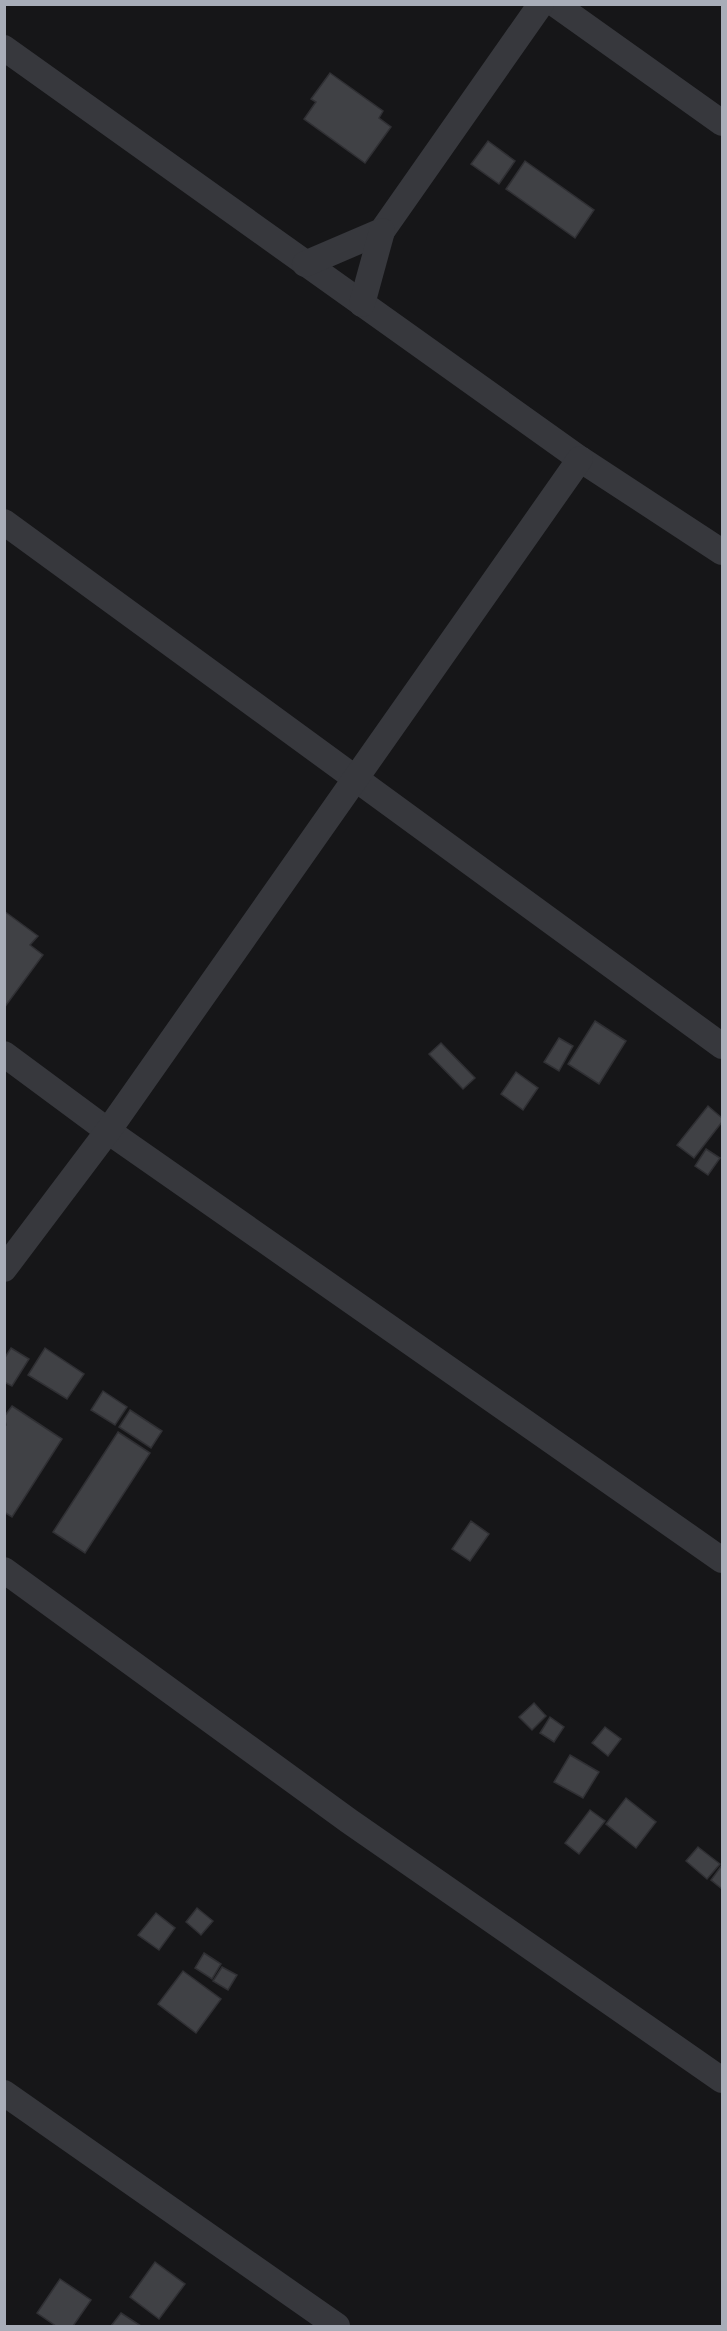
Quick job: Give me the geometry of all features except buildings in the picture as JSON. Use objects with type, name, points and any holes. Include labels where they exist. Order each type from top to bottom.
[{"type":"street","points":[[362,304],[382,231],[541,4]]},
{"type":"street","points":[[555,4],[723,123]]},
{"type":"street","points":[[4,48],[580,459],[723,552]]},
{"type":"street","points":[[305,264],[382,231]]},
{"type":"street","points":[[4,1269],[108,1131],[580,459]]},
{"type":"street","points":[[4,522],[723,1046]]},
{"type":"street","points":[[4,1054],[108,1131],[723,1560]]},
{"type":"street","points":[[4,1570],[349,1821],[723,2080]]},
{"type":"street","points":[[4,2093],[337,2326]]}]
